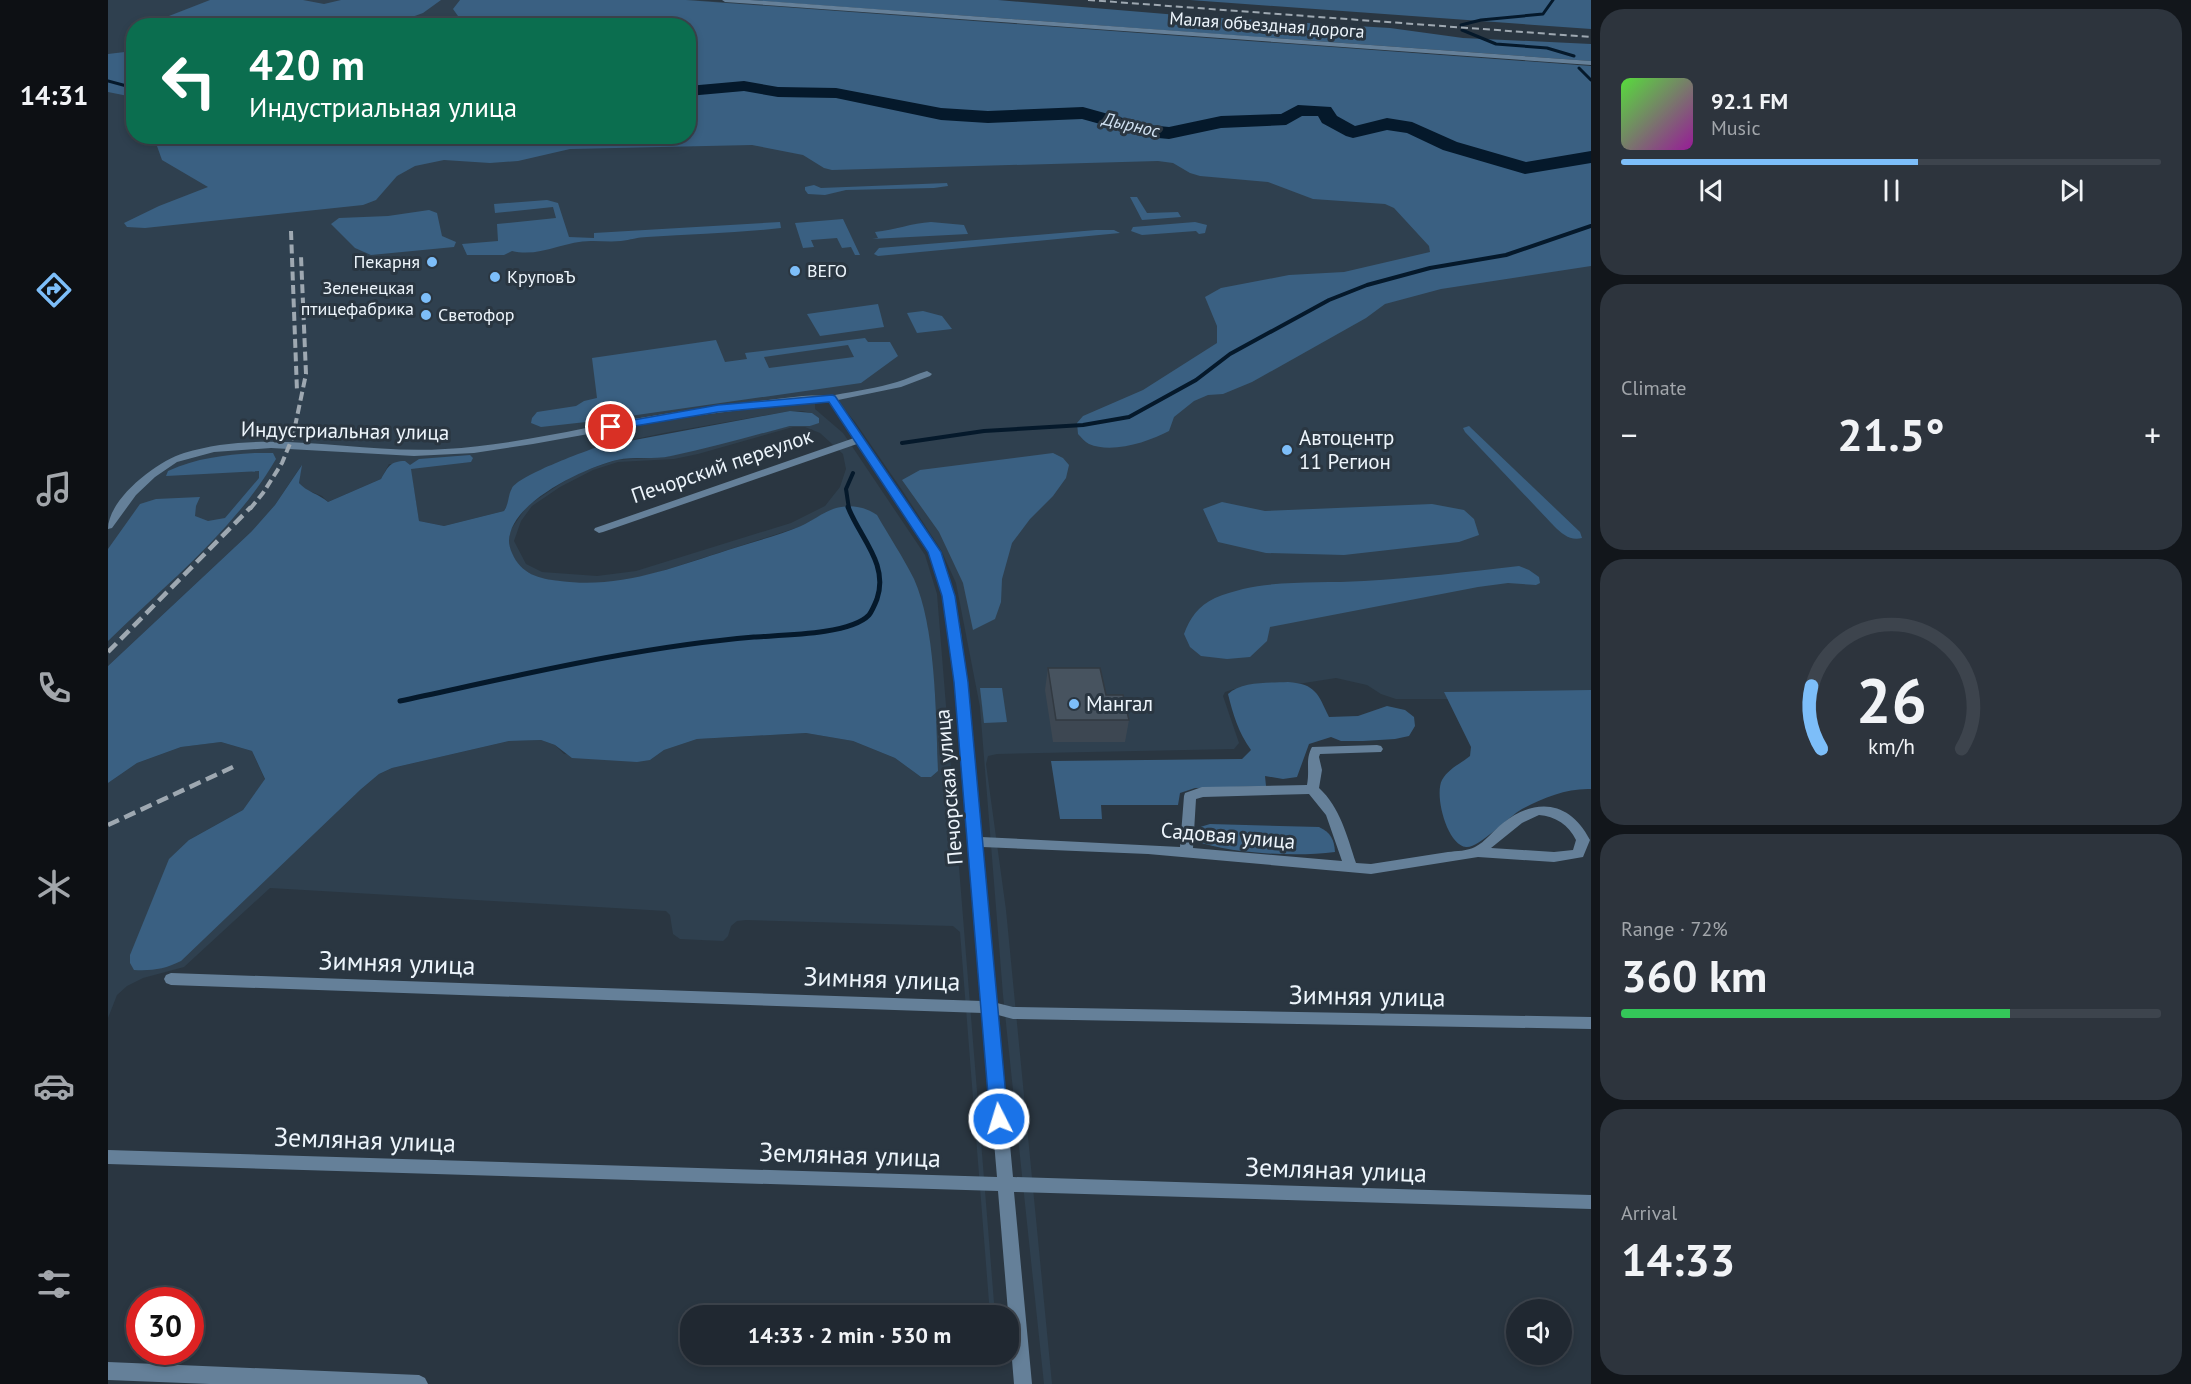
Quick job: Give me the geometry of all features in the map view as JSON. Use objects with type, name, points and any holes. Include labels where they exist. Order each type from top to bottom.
[{"type":"street","name":"Малая объездная дорога","points":[[725,0],[1591,63]]},
{"type":"street","points":[[827,398],[898,385],[927,374]]},
{"type":"street","name":"Печорская улица","points":[[827,398],[934,552],[943,574],[951,608],[961,682],[1023,1384]]},
{"type":"street","name":"Индустриальная улица","points":[[108,526],[141,483],[155,470],[174,460],[200,452],[244,447],[289,446],[443,453],[541,441],[650,419],[718,409],[827,398]]},
{"type":"street","name":"Печорский переулок","points":[[599,530],[858,440]]},
{"type":"street","points":[[1312,789],[1317,770],[1313,757],[1316,750],[1377,748]]},
{"type":"street","points":[[1186,853],[1190,796],[1202,792],[1312,789],[1320,795],[1327,807],[1352,868]]},
{"type":"street","name":"Садовая улица","points":[[974,842],[1054,844],[1371,869],[1478,852],[1554,857],[1578,854],[1583,840],[1578,830],[1569,821],[1554,811],[1538,809],[1517,819],[1478,852]]},
{"type":"street","name":"Зимняя улица","points":[[171,979],[989,1007],[1013,1013],[1591,1023]]},
{"type":"street","name":"Земляная улица","points":[[108,1157],[1591,1203]]},
{"type":"street","points":[[108,1371],[419,1384]]},
{"type":"shaded area","points":[[108,0],[695,0],[1591,66],[1591,753],[1460,699],[1396,699],[1381,694],[1367,685],[1336,678],[1285,686],[1234,689],[1225,692],[1223,696],[1239,743],[1234,749],[988,756],[986,764],[1006,910],[1052,1384],[1044,1384],[1003,995],[980,707],[956,583],[941,550],[846,411],[832,402],[815,403],[815,409],[843,433],[925,555],[937,594],[994,1305],[989,1305],[960,932],[953,926],[746,920],[737,921],[731,926],[728,936],[723,941],[680,939],[673,934],[670,915],[666,911],[270,888],[184,967],[143,978],[127,986],[117,995],[108,1018],[108,783],[137,763],[181,747],[221,742],[252,751],[265,780],[243,810],[189,840],[360,790],[379,774],[392,768],[509,741],[541,740],[555,745],[564,754],[650,760],[664,750],[697,739],[806,733],[853,741],[895,758],[921,777],[931,777],[938,771],[935,695],[927,624],[833,509],[802,526],[653,574],[620,582],[582,584],[540,579],[520,568],[510,551],[510,531],[527,506],[575,474],[616,460],[665,457],[790,426],[810,426],[819,418],[812,413],[790,411],[597,447],[511,489],[504,511],[444,526],[419,521],[410,466],[389,464],[381,479],[328,502],[322,496],[304,489],[299,483],[301,466],[275,505],[251,532],[108,666]],"holes":[[[793,427],[805,427],[820,433],[843,454],[846,469],[840,487],[825,506],[791,523],[636,571],[597,576],[542,572],[526,564],[514,541],[521,521],[532,506],[560,487],[593,470],[618,462],[674,459],[698,454]]]},
{"type":"shaded area","points":[[210,0],[303,0],[324,4],[341,0],[441,0],[423,13],[409,18],[164,18]]},
{"type":"shaded area","points":[[460,0],[686,0],[1591,66],[1591,266],[1441,289],[1385,304],[1366,318],[1252,382],[1223,394],[1208,395],[1194,401],[1174,417],[1169,431],[1141,443],[1108,448],[1086,442],[1078,434],[1077,423],[1083,416],[1143,390],[1217,343],[1217,326],[1205,297],[1221,288],[1289,275],[1344,272],[1430,252],[1429,246],[1394,208],[1385,204],[1313,199],[1268,182],[1200,176],[1173,163],[1158,161],[832,170],[824,168],[803,155],[752,145],[570,149],[518,161],[490,163],[444,160],[415,166],[397,176],[376,200],[363,205],[145,228],[127,227],[124,223],[159,206],[208,187],[162,160],[157,146],[153,144],[696,144],[696,18],[455,18],[458,16],[453,9]]},
{"type":"shaded area","points":[[749,0],[998,0],[1190,16],[1390,28],[1463,38],[1591,44],[1591,61]]},
{"type":"shaded area","points":[[1190,0],[1591,0],[1591,29]]},
{"type":"shaded area","points":[[126,52],[126,96],[108,92],[108,54]]},
{"type":"shaded area","points":[[947,183],[948,186],[934,188],[846,190],[825,195],[808,194],[805,190],[805,187],[814,185],[821,188]]},
{"type":"shaded area","points":[[1130,197],[1137,197],[1147,213],[1178,212],[1181,217],[1142,220]]},
{"type":"shaded area","points":[[547,200],[558,203],[569,237],[594,238],[594,233],[780,222],[781,228],[644,237],[617,241],[583,241],[543,251],[522,253],[512,251],[504,255],[467,255],[462,244],[498,241],[497,224],[556,218],[553,207],[495,213],[494,204]]},
{"type":"shaded area","points":[[429,210],[437,213],[442,236],[456,242],[454,247],[371,255],[355,248],[331,224],[339,218],[388,216]]},
{"type":"shaded area","points":[[843,219],[860,255],[855,255],[851,247],[842,248],[837,238],[811,240],[814,247],[803,248],[795,223]]},
{"type":"shaded area","points":[[931,222],[964,225],[968,234],[872,239],[878,238],[875,232]]},
{"type":"shaded area","points":[[1195,222],[1207,225],[1205,233],[1199,234],[1196,231],[1142,235],[1131,231],[1133,227]]},
{"type":"shaded area","points":[[1114,230],[1120,233],[878,256],[874,254],[879,248]]},
{"type":"shaded area","points":[[878,304],[884,327],[820,336],[807,314]]},
{"type":"shaded area","points":[[923,311],[942,316],[952,329],[917,333],[907,313]]},
{"type":"shaded area","points":[[865,338],[868,342],[890,342],[898,356],[861,383],[595,421],[541,427],[531,423],[537,412],[576,406],[584,401],[597,398],[592,358],[716,340],[725,362],[747,359],[745,353]],"holes":[[[848,345],[854,357],[769,368],[764,357]]]},
{"type":"shaded area","points":[[790,411],[812,413],[819,418],[819,423],[810,426],[790,426],[671,456],[617,460],[584,471],[564,481],[545,493],[515,521],[509,537],[512,553],[520,566],[538,577],[582,583],[603,582],[666,570],[774,536],[801,526],[839,507],[856,507],[872,512],[877,515],[914,579],[927,622],[934,673],[938,771],[931,777],[921,777],[895,758],[853,741],[806,733],[697,739],[664,750],[650,760],[637,762],[572,758],[555,745],[541,740],[509,741],[392,768],[379,774],[360,790],[181,961],[158,969],[134,970],[130,963],[130,955],[169,859],[189,840],[243,810],[265,779],[252,751],[221,742],[181,747],[137,763],[108,783],[108,666],[251,532],[275,505],[302,465],[299,483],[328,502],[381,479],[388,468],[396,462],[405,461],[410,465],[419,459],[470,455],[473,458],[471,462],[411,469],[419,521],[444,526],[504,511],[512,488],[517,483],[551,465],[597,447]]},
{"type":"shaded area","points":[[1469,426],[1580,532],[1582,538],[1570,538],[1554,526],[1465,432],[1463,428]]},
{"type":"shaded area","points":[[273,453],[276,459],[240,510],[198,555],[108,641],[108,549],[140,504],[156,499],[200,497],[195,516],[208,521],[225,518],[259,478],[259,471],[166,476],[168,471],[210,458]]},
{"type":"shaded area","points":[[1053,453],[1063,458],[1069,465],[1066,478],[1012,543],[1002,579],[1001,602],[995,619],[973,630],[963,583],[939,532],[902,480],[920,470]]},
{"type":"shaded area","points":[[1222,502],[1265,511],[1432,504],[1464,510],[1474,519],[1479,535],[1459,542],[1344,555],[1266,553],[1218,542],[1203,509]]},
{"type":"shaded area","points":[[1519,566],[1539,577],[1540,583],[1536,585],[1508,583],[1478,587],[1270,627],[1267,641],[1250,657],[1227,659],[1201,656],[1190,647],[1184,634],[1192,618],[1204,605],[1215,598],[1251,587],[1403,578]]},
{"type":"shaded area","points":[[1288,682],[1305,685],[1315,692],[1329,717],[1358,716],[1387,706],[1405,710],[1414,717],[1415,726],[1409,736],[1395,739],[1341,741],[1331,737],[1309,744],[1297,777],[1283,779],[1265,776],[1266,786],[1195,788],[1180,793],[1178,805],[1101,805],[1102,819],[1060,819],[1051,761],[1242,759],[1251,750],[1239,730],[1228,694],[1248,685]]},
{"type":"shaded area","points":[[980,688],[1002,688],[1007,722],[984,723]]},
{"type":"shaded area","points":[[1591,690],[1591,789],[1555,794],[1538,801],[1516,813],[1478,843],[1466,847],[1459,844],[1453,838],[1444,818],[1440,787],[1448,773],[1470,756],[1471,747],[1444,692]]},
{"type":"shaded area","points":[[1210,824],[1319,827],[1331,837],[1335,852],[1302,854],[1246,852],[1195,841],[1197,828]]},
{"type":"building","points":[[1048,668],[1100,668],[1106,695],[1123,695],[1129,720],[1056,720]]},
{"type":"waterway","points":[[1461,25],[1481,20],[1543,14],[1553,0]]},
{"type":"waterway","points":[[1462,30],[1496,44],[1547,48],[1574,56]]},
{"type":"waterway","points":[[1579,68],[1591,80]]},
{"type":"waterway","name":"Дырнос","points":[[108,81],[126,86]]},
{"type":"waterway","name":"Дырнос","points":[[696,90],[744,86],[778,92],[836,93],[941,114],[988,117],[1083,113],[1147,131],[1169,133],[1221,122],[1286,119],[1298,110],[1325,111],[1329,119],[1353,132],[1387,124],[1412,128],[1450,146],[1525,168],[1591,157]]},
{"type":"waterway","points":[[902,443],[984,431],[1083,425],[1129,417],[1196,380],[1230,354],[1329,300],[1367,285],[1430,268],[1506,255],[1591,226]]},
{"type":"waterway","points":[[849,509],[846,489],[853,473]]},
{"type":"waterway","points":[[400,701],[621,655],[709,642],[815,633],[860,622],[869,615],[876,601],[880,586],[879,574],[872,552],[848,507]]},
{"type":"railway","points":[[1088,0],[1591,37]]},
{"type":"railway","points":[[291,231],[297,391]]},
{"type":"railway","points":[[250,509],[282,463],[293,436],[306,374],[301,256]]},
{"type":"railway","points":[[108,652],[251,507]]},
{"type":"railway","points":[[108,825],[233,767]]},
{"type":"place","name":"Пекарня","points":[[432,262]]},
{"type":"place","name":"ВЕГО","points":[[795,271]]},
{"type":"place","name":"КруповЪ","points":[[495,277]]},
{"type":"place","name":"Зеленецкая птицефабрика","points":[[426,298]]},
{"type":"place","name":"Светофор","points":[[426,315]]},
{"type":"place","name":"Автоцентр 11 Регион","points":[[1287,450]]},
{"type":"place","name":"Мангал","points":[[1074,704]]},
{"type":"route","points":[[611,427],[718,409],[832,398],[934,552],[940,564],[951,608],[961,682],[999,1119]]}]
